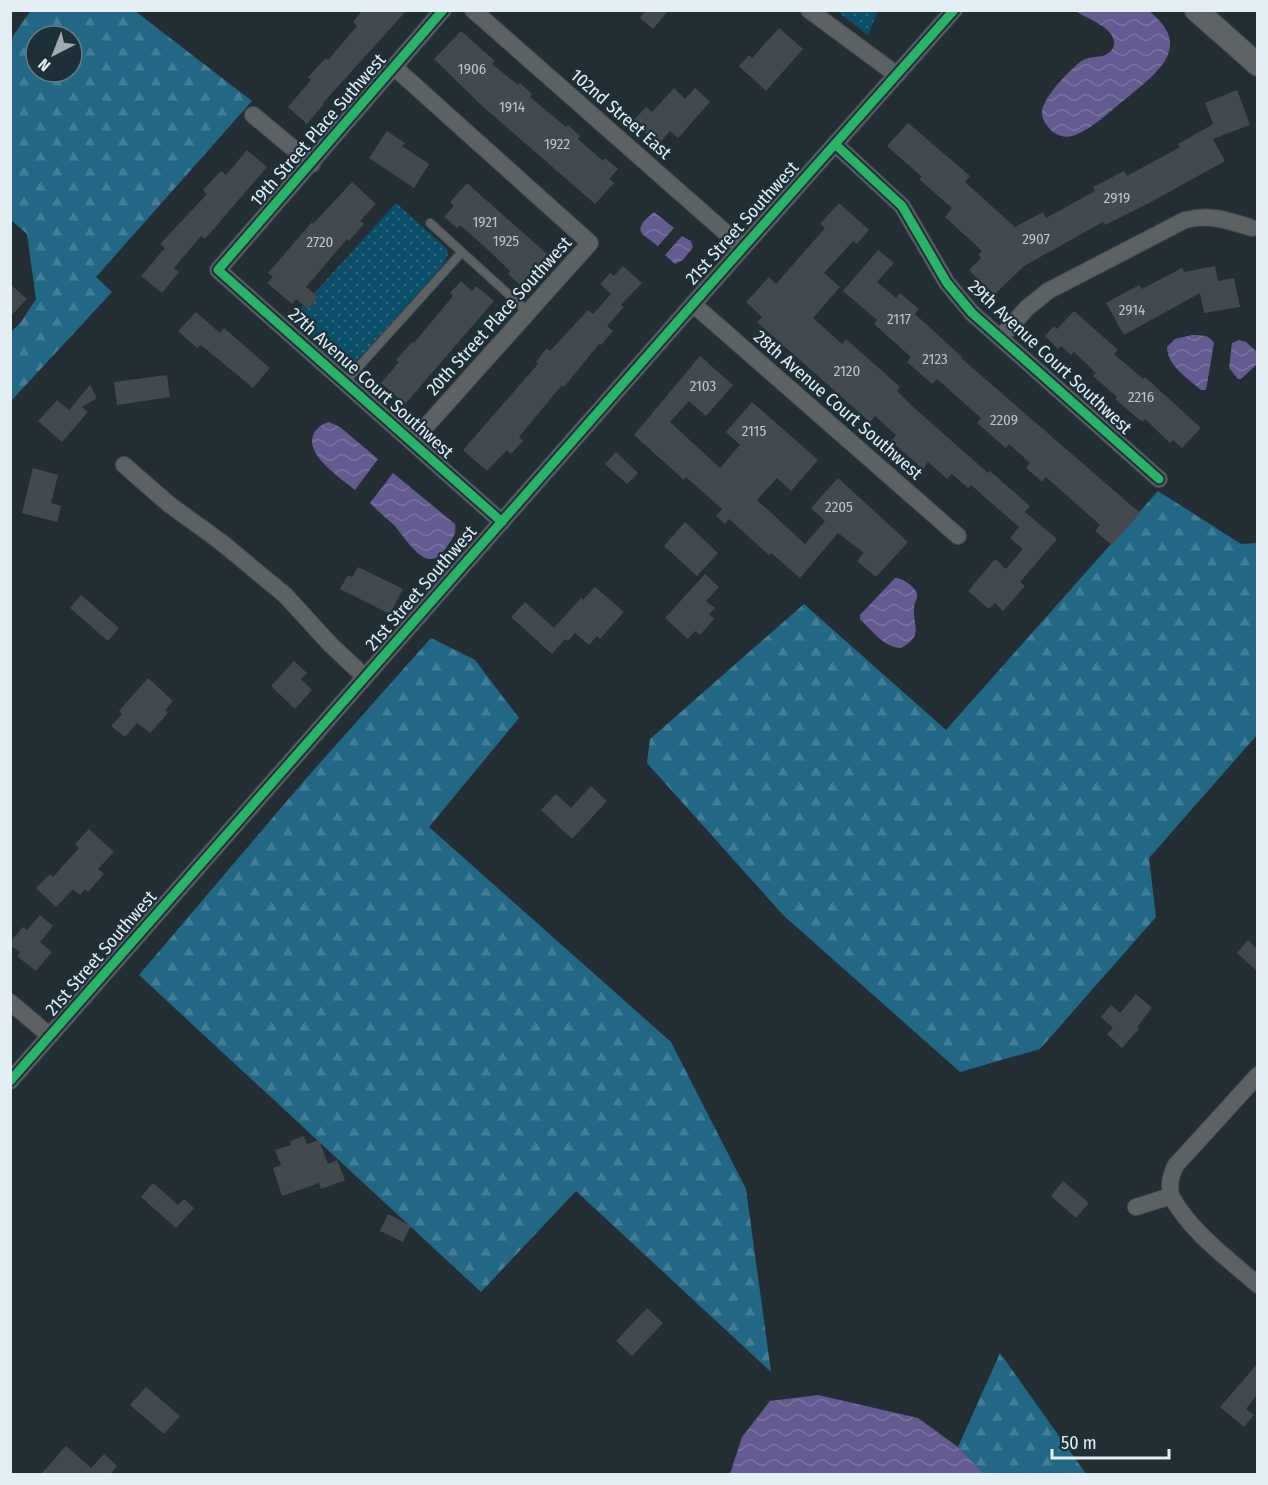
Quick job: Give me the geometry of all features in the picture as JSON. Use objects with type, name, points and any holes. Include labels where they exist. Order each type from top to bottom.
[{"type":"street","name":"19th Street Place Suthwest","points":[[218,270],[443,10]]},
{"type":"street","name":"102nd Street East","points":[[473,10],[743,248]]},
{"type":"street","points":[[809,10],[897,75]]},
{"type":"street","name":"21st Street Southwest","points":[[10,1081],[954,10]]},
{"type":"street","points":[[1196,10],[1257,65]]},
{"type":"street","name":"20th Street Place Southwest","points":[[394,67],[590,243],[412,442]]},
{"type":"street","points":[[253,115],[312,164]]},
{"type":"street","name":"29th Avenue Court Southwest","points":[[835,144],[902,206],[947,283],[972,313],[1159,479]]},
{"type":"street","points":[[1000,338],[1027,308],[1048,291],[1185,220],[1206,216],[1252,228]]},
{"type":"street","name":"27th Avenue Court Southwest","points":[[218,270],[502,522]]},
{"type":"street","name":"28th Avenue Court Southwest","points":[[693,304],[958,536]]},
{"type":"street","points":[[124,465],[285,596],[365,677]]},
{"type":"street","points":[[10,1002],[51,1036]]},
{"type":"street","points":[[1257,1075],[1176,1165],[1169,1185],[1171,1196],[1179,1212],[1257,1285]]},
{"type":"street","points":[[1136,1207],[1171,1196]]},
{"type":"lane","points":[[429,224],[528,312]]},
{"type":"lane","points":[[345,382],[462,252]]},
{"type":"green space","points":[[31,10],[135,11],[252,101],[96,277],[112,292],[11,401],[11,332],[21,322],[36,299],[27,234],[10,219],[11,48],[13,36]]},
{"type":"green space","points":[[1158,491],[1241,544],[1257,543],[1257,735],[1149,858],[1156,917],[1040,1049],[960,1072],[783,915],[647,763],[650,739],[804,604],[946,730]]},
{"type":"green space","points":[[431,638],[475,660],[519,718],[429,827],[671,1042],[746,1189],[771,1372],[576,1191],[481,1292],[139,975],[303,782]]},
{"type":"green space","points":[[1000,1353],[1086,1474],[984,1474],[958,1447]]},
{"type":"shaded area","points":[[837,11],[878,11],[868,35]]},
{"type":"shaded area","points":[[396,203],[447,249],[448,254],[444,264],[348,371],[291,319]]},
{"type":"water","points":[[1076,11],[1149,11],[1163,24],[1169,37],[1170,49],[1157,71],[1100,120],[1082,132],[1064,136],[1053,132],[1044,121],[1042,113],[1046,100],[1078,64],[1086,59],[1107,54],[1112,50],[1114,43],[1112,36],[1104,27]]},
{"type":"water","points":[[654,212],[674,228],[658,246],[642,234],[640,229],[643,222]]},
{"type":"water","points":[[682,236],[691,241],[693,247],[683,260],[675,264],[665,255]]},
{"type":"water","points":[[1192,335],[1208,337],[1214,343],[1206,390],[1201,390],[1179,371],[1168,354],[1167,347],[1175,339]]},
{"type":"water","points":[[1239,340],[1246,342],[1257,352],[1257,364],[1241,379],[1238,379],[1229,368],[1232,343]]},
{"type":"water","points":[[329,422],[340,427],[378,459],[355,490],[325,465],[314,449],[312,441],[314,433],[320,426]]},
{"type":"water","points":[[393,473],[455,524],[455,534],[452,540],[439,556],[431,559],[421,555],[370,503]]},
{"type":"water","points":[[895,578],[911,585],[917,596],[914,608],[915,635],[901,648],[884,642],[860,619],[860,615]]},
{"type":"water","points":[[818,1395],[918,1418],[958,1447],[984,1474],[730,1474],[742,1437],[770,1401]]},
{"type":"building","points":[[363,10],[407,10],[323,103],[307,124],[288,107],[311,80],[308,77],[326,58],[328,60],[357,26],[353,22]]},
{"type":"building","points":[[646,10],[669,10],[653,29],[640,18]]},
{"type":"building","points":[[779,28],[803,49],[766,91],[739,66],[749,55],[752,58]]},
{"type":"building","points":[[461,31],[495,61],[492,64],[518,85],[520,83],[532,94],[530,97],[566,127],[568,125],[580,136],[578,139],[603,161],[605,158],[618,169],[609,179],[614,183],[595,204],[479,103],[434,59]]},
{"type":"building","points":[[674,88],[685,99],[695,88],[710,102],[678,138],[670,131],[658,145],[633,121],[646,107],[652,112]]},
{"type":"building","points":[[1237,90],[1250,125],[1213,139],[1225,161],[1105,225],[1103,222],[1024,266],[994,295],[969,270],[981,258],[978,255],[982,251],[945,217],[952,208],[887,146],[908,123],[970,176],[965,182],[1015,227],[1043,212],[1046,218],[1095,191],[1093,187],[1124,171],[1127,176],[1180,147],[1178,144],[1213,124],[1205,103]]},
{"type":"building","points":[[387,131],[405,143],[402,146],[429,164],[414,188],[369,158]]},
{"type":"building","points":[[247,150],[267,167],[205,239],[201,236],[174,268],[179,272],[162,293],[141,276],[165,248],[160,244],[207,194],[203,190],[221,171],[226,175]]},
{"type":"building","points":[[352,182],[376,204],[360,221],[364,224],[349,241],[347,239],[306,287],[318,297],[308,309],[296,299],[292,304],[267,283],[273,277],[268,273],[312,222],[313,224]]},
{"type":"building","points":[[467,183],[547,254],[520,285],[508,274],[510,271],[485,247],[460,225],[457,228],[444,217],[454,206],[450,202]]},
{"type":"building","points":[[839,203],[869,230],[857,244],[853,241],[824,273],[840,287],[813,318],[842,344],[846,339],[900,387],[897,391],[913,407],[988,473],[990,471],[1030,506],[1025,512],[1057,539],[1020,582],[1025,586],[1003,611],[995,603],[989,609],[968,591],[995,559],[1006,569],[1023,549],[1010,538],[1019,527],[971,485],[968,488],[952,474],[947,479],[928,462],[923,469],[891,441],[896,435],[875,416],[870,422],[757,322],[762,317],[746,302],[769,277],[776,284],[825,228],[820,224]]},
{"type":"building","points":[[878,250],[894,263],[877,282],[896,298],[900,293],[919,309],[915,314],[961,358],[1140,513],[1112,545],[1095,531],[1100,525],[1046,477],[1042,482],[1026,468],[1030,463],[1009,444],[1006,448],[977,423],[981,418],[937,379],[932,384],[907,362],[911,357],[874,324],[877,320],[843,291]]},
{"type":"building","points":[[623,266],[642,283],[621,305],[624,307],[607,326],[613,331],[601,345],[599,344],[564,387],[562,385],[519,437],[523,441],[511,454],[507,450],[487,471],[463,450],[538,364],[536,362],[547,348],[550,351],[588,310],[593,314],[611,294],[600,284],[610,273],[614,276]]},
{"type":"building","points":[[1215,266],[1218,281],[1234,278],[1240,307],[1204,313],[1200,293],[1124,335],[1106,303],[1139,285],[1142,289],[1182,268],[1184,272]]},
{"type":"building","points":[[461,281],[472,291],[476,286],[494,301],[405,404],[381,383],[399,362],[396,360],[412,342],[414,343],[453,296],[450,293]]},
{"type":"building","points":[[10,284],[27,299],[10,317]]},
{"type":"building","points":[[1074,311],[1118,350],[1114,354],[1143,379],[1145,377],[1201,428],[1182,448],[1173,440],[1170,443],[1145,419],[1142,422],[1115,399],[1117,397],[1093,376],[1096,373],[1074,352],[1071,355],[1061,346],[1058,349],[1045,336],[1054,326],[1057,329]]},
{"type":"building","points":[[196,312],[220,333],[224,328],[270,368],[253,388],[201,345],[197,348],[178,331]]},
{"type":"building","points":[[700,356],[733,385],[706,416],[689,401],[670,422],[720,468],[740,445],[726,432],[752,402],[818,460],[791,491],[777,478],[757,500],[805,544],[825,521],[811,508],[838,478],[908,542],[876,577],[857,561],[864,553],[838,533],[800,578],[771,553],[769,555],[729,519],[725,524],[716,516],[722,509],[686,477],[684,480],[634,435]]},
{"type":"building","points":[[167,375],[170,397],[117,405],[114,382]]},
{"type":"building","points":[[90,385],[97,398],[82,407],[88,412],[62,442],[38,421],[57,400],[69,410]]},
{"type":"building","points":[[616,452],[638,473],[627,484],[605,464]]},
{"type":"building","points":[[33,468],[58,475],[51,503],[61,506],[57,522],[22,513]]},
{"type":"building","points":[[685,522],[718,553],[697,576],[664,546]]},
{"type":"building","points":[[358,567],[403,589],[390,614],[340,589],[348,575],[352,577]]},
{"type":"building","points":[[705,574],[719,587],[706,601],[715,608],[709,614],[714,619],[700,635],[695,631],[688,639],[665,618]]},
{"type":"building","points":[[595,587],[624,612],[600,639],[597,636],[589,645],[575,633],[568,641],[565,639],[552,654],[511,617],[525,602],[554,628],[581,598],[583,600]]},
{"type":"building","points":[[81,595],[119,628],[108,641],[70,608]]},
{"type":"building","points":[[294,661],[307,673],[301,679],[312,690],[295,709],[271,686]]},
{"type":"building","points":[[148,678],[173,701],[165,710],[168,713],[150,733],[137,723],[125,737],[111,726],[122,714],[119,711]]},
{"type":"building","points":[[591,786],[607,801],[572,839],[541,810],[556,794],[571,808]]},
{"type":"building","points":[[89,829],[114,852],[98,869],[104,874],[88,892],[85,889],[80,895],[73,889],[56,907],[36,888],[50,874],[53,877],[79,848],[75,844]]},
{"type":"building","points":[[40,915],[53,926],[40,942],[52,952],[36,971],[17,956],[20,952],[10,945],[10,942],[23,927],[27,930]]},
{"type":"building","points":[[1248,940],[1257,949],[1257,971],[1237,953]]},
{"type":"building","points":[[1136,994],[1152,1008],[1137,1027],[1139,1029],[1122,1048],[1107,1034],[1113,1028],[1101,1017],[1111,1005],[1120,1013]]},
{"type":"building","points":[[304,1136],[307,1144],[319,1140],[328,1164],[337,1160],[345,1180],[321,1189],[319,1183],[282,1196],[273,1168],[281,1165],[275,1150],[291,1145],[290,1141]]},
{"type":"building","points":[[1063,1181],[1089,1203],[1076,1218],[1051,1196]]},
{"type":"building","points":[[153,1183],[178,1205],[184,1199],[194,1208],[176,1228],[141,1197]]},
{"type":"building","points":[[388,1214],[411,1226],[403,1242],[380,1231]]},
{"type":"building","points":[[647,1308],[663,1323],[632,1356],[616,1341]]},
{"type":"building","points":[[1257,1364],[1257,1395],[1246,1409],[1254,1415],[1244,1427],[1220,1407]]},
{"type":"building","points":[[146,1387],[180,1416],[164,1434],[130,1405]]},
{"type":"building","points":[[66,1446],[91,1468],[104,1454],[117,1466],[110,1474],[41,1474]]},
{"type":"cycle path","points":[[443,10],[218,270],[502,522]]},
{"type":"cycle path","points":[[10,1081],[954,10]]},
{"type":"cycle path","points":[[835,144],[902,206],[947,283],[972,313],[1159,479]]}]
